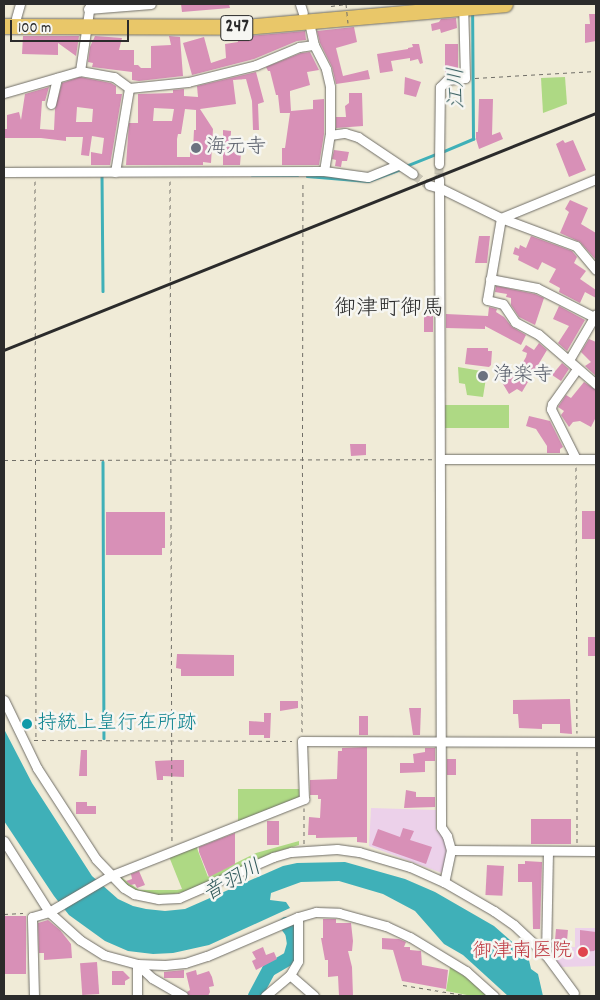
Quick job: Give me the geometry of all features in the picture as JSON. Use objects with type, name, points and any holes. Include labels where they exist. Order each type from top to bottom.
[{"type":"highway","name":"247","points":[[11,16],[87,15],[227,20],[410,4]]},
{"type":"highway","name":"247","points":[[304,13],[506,4]]},
{"type":"street","points":[[80,71],[87,15],[151,4]]},
{"type":"street","points":[[439,164],[440,87],[447,80],[464,78],[468,6]]},
{"type":"street","points":[[304,13],[314,45],[326,69],[330,87],[330,135],[324,171]]},
{"type":"street","points":[[4,93],[80,71],[114,78],[129,88],[188,82],[256,65],[299,47],[314,45]]},
{"type":"street","points":[[51,104],[57,78]]},
{"type":"street","points":[[114,172],[129,88]]},
{"type":"street","points":[[330,135],[345,133],[358,137],[413,174]]},
{"type":"street","points":[[4,172],[324,171],[368,178],[398,165]]},
{"type":"street","points":[[500,218],[596,179]]},
{"type":"street","points":[[439,184],[441,827],[447,836],[451,850],[444,882]]},
{"type":"street","points":[[428,185],[439,184],[500,218],[576,246],[596,270]]},
{"type":"street","points":[[500,218],[486,300],[503,304],[514,322],[538,334],[596,384]]},
{"type":"street","points":[[490,279],[538,288],[595,315],[569,360]]},
{"type":"street","points":[[576,459],[551,409],[552,404],[577,369]]},
{"type":"street","points":[[440,459],[596,459]]},
{"type":"street","points":[[4,700],[21,738],[54,796],[108,877],[134,894],[158,899],[179,898],[273,857],[304,850],[337,849],[359,852],[410,867],[444,882],[514,924],[546,954],[574,994]]},
{"type":"street","points":[[34,996],[32,917],[50,911],[108,877],[304,799],[302,741],[596,742]]},
{"type":"street","points":[[4,841],[50,911],[80,940],[104,955],[137,964],[186,963],[207,956],[298,916],[316,912],[338,913],[386,926],[444,957],[484,985],[494,996]]},
{"type":"street","points":[[451,850],[596,851]]},
{"type":"street","points":[[546,954],[548,851]]},
{"type":"street","points":[[266,996],[290,975],[298,961],[300,950],[298,916]]},
{"type":"street","points":[[137,964],[137,996]]},
{"type":"street","points":[[137,964],[152,978],[183,996]]},
{"type":"street","points":[[290,975],[314,996]]},
{"type":"path","points":[[331,6],[346,4],[348,23]]},
{"type":"path","points":[[476,78],[596,71]]},
{"type":"path","points":[[36,172],[36,740]]},
{"type":"path","points":[[170,172],[172,850]]},
{"type":"path","points":[[21,738],[36,740],[171,742],[302,741],[303,172]]},
{"type":"path","points":[[4,460],[440,459]]},
{"type":"path","points":[[576,459],[578,742],[576,851]]},
{"type":"path","points":[[304,799],[304,850]]},
{"type":"path","points":[[4,914],[27,913],[32,917]]},
{"type":"path","points":[[404,985],[470,996]]},
{"type":"shaded area","points":[[371,808],[436,810],[436,830],[443,836],[448,847],[442,873],[369,846]]},
{"type":"shaded area","name":"御津南医院","points":[[575,928],[596,928],[596,966],[560,967],[554,956],[569,956],[569,947],[575,947]]},
{"type":"green space","points":[[565,77],[567,104],[543,113],[541,78]]},
{"type":"green space","points":[[458,367],[487,372],[483,397],[467,395],[465,384],[459,383]]},
{"type":"green space","points":[[445,405],[509,405],[509,428],[445,428]]},
{"type":"green space","points":[[238,789],[299,789],[299,798],[238,822]]},
{"type":"green space","points":[[299,841],[299,845],[272,853],[187,891],[174,894],[159,896],[139,892],[125,885],[118,875],[139,890],[182,889],[168,854],[195,843],[208,877],[256,853]]},
{"type":"green space","points":[[450,967],[470,980],[488,996],[472,996],[446,991]]},
{"type":"water","points":[[4,729],[32,783],[92,876],[118,899],[133,906],[146,909],[165,911],[185,909],[283,866],[297,863],[345,862],[405,879],[435,892],[494,926],[528,956],[531,969],[538,974],[543,996],[508,996],[463,955],[444,944],[415,911],[383,894],[339,881],[301,882],[271,893],[270,900],[286,902],[290,908],[209,945],[173,953],[153,954],[128,951],[105,941],[69,915],[54,896],[4,821]]},
{"type":"building","points":[[181,4],[229,4],[230,8],[182,12]]},
{"type":"building","points":[[589,14],[596,14],[596,41],[585,43],[585,24],[590,24]]},
{"type":"building","points":[[456,18],[457,28],[441,33],[440,29],[432,31],[431,24],[439,22],[441,19]]},
{"type":"building","points":[[354,27],[357,42],[336,48],[343,76],[368,70],[370,79],[336,84],[332,67],[320,43],[317,31]]},
{"type":"building","points":[[305,31],[306,40],[297,41],[254,59],[192,75],[183,43],[204,37],[211,63],[226,58],[225,44],[238,42],[237,37]]},
{"type":"building","points":[[23,36],[79,36],[76,56],[58,43],[58,55],[22,54]]},
{"type":"building","points":[[95,36],[122,38],[119,50],[134,50],[134,65],[138,65],[141,68],[151,68],[151,46],[171,45],[169,36],[180,37],[183,76],[139,81],[132,80],[132,72],[92,67],[93,63],[88,62],[90,47]]},
{"type":"building","points":[[412,44],[419,44],[423,63],[420,64],[418,59],[410,61],[410,58],[391,61],[393,71],[380,73],[377,54],[408,49],[413,47]]},
{"type":"building","points":[[445,44],[458,44],[458,73],[445,73]]},
{"type":"building","points":[[310,52],[319,70],[307,72],[310,85],[290,91],[291,111],[313,109],[313,100],[324,99],[324,134],[319,165],[282,165],[282,148],[285,148],[290,113],[280,113],[278,95],[276,95],[270,71],[266,67],[301,53]]},
{"type":"building","points":[[256,72],[264,102],[258,104],[259,130],[253,130],[252,101],[246,79],[233,80],[236,104],[200,109],[213,129],[211,163],[203,162],[203,165],[126,165],[129,123],[138,123],[138,94],[173,93],[173,90],[184,89],[184,96],[198,97],[197,86]],"holes":[[[154,108],[174,109],[172,121],[153,121]],[[185,109],[196,110],[196,130],[194,130],[193,149],[190,149],[190,157],[177,157],[177,139],[178,134],[181,134]]]},
{"type":"building","points":[[80,77],[111,83],[116,86],[116,94],[122,94],[110,165],[91,165],[91,152],[102,154],[104,138],[92,136],[89,156],[81,155],[83,137],[66,137],[66,141],[41,138],[4,138],[4,129],[7,129],[7,115],[19,112],[21,120],[25,94],[49,87],[45,101],[42,101],[40,129],[54,130],[55,109],[62,83]],"holes":[[[77,107],[93,109],[92,122],[76,122]]]},
{"type":"building","points":[[405,77],[421,82],[416,97],[404,94]]},
{"type":"building","points":[[349,93],[362,93],[363,126],[336,128],[336,117],[346,117],[345,106],[349,103]]},
{"type":"building","points":[[479,99],[493,99],[492,135],[500,132],[503,139],[479,149],[476,132],[478,132]]},
{"type":"building","points":[[223,130],[231,131],[230,150],[241,153],[240,165],[223,165]]},
{"type":"building","points":[[563,140],[565,143],[573,140],[586,170],[569,177],[556,144]]},
{"type":"building","points":[[334,150],[349,152],[347,161],[342,161],[341,167],[335,166],[336,160],[332,159]]},
{"type":"building","points":[[570,200],[588,208],[581,224],[596,233],[596,260],[580,242],[560,233],[569,212],[565,209]]},
{"type":"building","points":[[479,236],[490,236],[487,263],[475,263]]},
{"type":"building","points":[[531,236],[572,251],[577,257],[574,263],[586,271],[580,279],[596,290],[596,298],[585,292],[580,303],[559,292],[560,288],[549,282],[556,269],[542,262],[538,270],[518,260],[519,256],[513,254],[515,247],[519,249],[520,245],[526,248]]},
{"type":"building","points":[[496,286],[535,294],[544,298],[535,325],[519,317],[511,305],[511,298],[506,297],[507,294],[495,292]]},
{"type":"building","points":[[559,306],[585,320],[567,351],[558,343],[569,326],[553,319]]},
{"type":"building","points":[[489,307],[497,309],[496,312],[504,317],[512,327],[526,335],[521,345],[485,326],[485,329],[446,328],[446,314],[488,316]]},
{"type":"building","points":[[424,316],[433,316],[433,332],[424,332]]},
{"type":"building","points":[[589,339],[596,342],[596,376],[585,366],[591,362],[581,352]]},
{"type":"building","points":[[539,343],[547,350],[538,365],[548,372],[544,377],[535,370],[522,392],[517,389],[509,394],[500,379],[503,369],[517,373],[526,357],[527,353],[522,351],[526,345],[534,350]]},
{"type":"building","points":[[467,348],[488,348],[488,351],[492,351],[491,365],[489,367],[465,364]]},
{"type":"building","points":[[562,363],[569,369],[561,381],[552,375]]},
{"type":"building","points":[[584,382],[596,390],[596,417],[591,427],[580,421],[573,422],[569,427],[561,415],[564,411],[558,407],[566,395],[571,398]]},
{"type":"building","points":[[529,416],[550,421],[563,447],[560,449],[560,453],[547,453],[547,446],[536,429],[526,426]]},
{"type":"building","points":[[350,444],[366,444],[366,455],[351,456]]},
{"type":"building","points":[[582,511],[596,511],[596,539],[582,539]]},
{"type":"building","points":[[106,512],[165,512],[165,548],[162,548],[162,555],[106,555]]},
{"type":"building","points":[[588,637],[596,637],[596,656],[588,656]]},
{"type":"building","points":[[177,654],[234,655],[234,676],[181,676],[181,669],[176,668]]},
{"type":"building","points":[[570,699],[572,734],[560,733],[560,724],[542,724],[542,729],[519,728],[518,714],[513,714],[513,700]]},
{"type":"building","points":[[280,701],[298,701],[298,708],[280,711]]},
{"type":"building","points":[[409,708],[421,708],[420,735],[413,735]]},
{"type":"building","points":[[264,713],[271,713],[270,738],[264,738],[264,735],[249,735],[249,721],[264,722]]},
{"type":"building","points":[[359,716],[368,716],[368,735],[359,735]]},
{"type":"building","points":[[367,747],[367,843],[357,842],[357,837],[316,838],[316,835],[308,835],[309,817],[320,818],[321,799],[318,799],[318,795],[310,795],[310,780],[337,779],[338,751],[342,751],[342,748]]},
{"type":"building","points":[[425,748],[435,748],[435,761],[425,761],[425,772],[400,773],[400,763],[414,763],[413,754],[425,752]]},
{"type":"building","points":[[81,750],[87,750],[87,776],[79,776]]},
{"type":"building","points":[[447,759],[456,759],[456,775],[447,775]]},
{"type":"building","points":[[184,760],[184,777],[163,776],[163,780],[157,780],[155,761]]},
{"type":"building","points":[[406,790],[416,792],[416,797],[435,797],[435,807],[404,808]]},
{"type":"building","points":[[76,802],[87,802],[87,806],[96,806],[96,814],[76,814]]},
{"type":"building","points":[[531,819],[571,819],[571,844],[531,844]]},
{"type":"building","points":[[267,821],[279,821],[279,845],[267,845]]},
{"type":"building","points":[[403,828],[414,831],[410,840],[432,847],[426,864],[372,845],[378,829],[400,837]]},
{"type":"building","points":[[235,833],[235,864],[209,877],[199,852],[199,847]]},
{"type":"building","points":[[525,861],[542,862],[540,929],[533,929],[532,882],[518,882],[518,864],[525,864]]},
{"type":"building","points":[[487,865],[504,866],[502,896],[485,895]]},
{"type":"building","points":[[139,871],[145,885],[137,888],[135,884],[131,885],[126,881],[132,879],[131,874]]},
{"type":"building","points":[[4,916],[26,916],[26,974],[4,974]]},
{"type":"building","points":[[323,919],[336,919],[336,923],[351,923],[352,951],[348,951],[352,967],[353,996],[339,996],[338,976],[328,977],[328,960],[325,960],[321,938],[323,938]]},
{"type":"building","points":[[48,920],[60,930],[71,944],[72,958],[44,960],[44,953],[39,953],[38,923]]},
{"type":"building","points":[[556,929],[568,930],[566,948],[554,947]]},
{"type":"building","points":[[580,930],[596,932],[596,949],[594,951],[583,952],[583,950],[580,950]]},
{"type":"building","points":[[382,938],[399,939],[406,942],[404,947],[410,947],[410,950],[421,951],[422,965],[448,970],[446,989],[402,981],[393,950],[382,949]]},
{"type":"building","points":[[263,947],[266,955],[274,952],[277,959],[256,970],[252,961],[256,959],[252,952]]},
{"type":"building","points":[[97,962],[99,994],[82,995],[80,963]]},
{"type":"building","points":[[184,970],[184,978],[164,978],[164,972]]},
{"type":"building","points":[[196,970],[197,975],[209,971],[212,977],[214,986],[209,987],[210,992],[208,996],[189,996],[187,992],[190,990],[186,973]]},
{"type":"building","points":[[112,971],[123,971],[130,978],[125,981],[125,985],[112,985]]},
{"type":"waterway","name":"江川","points":[[442,152],[473,139],[472,11]]},
{"type":"waterway","points":[[406,166],[436,154]]},
{"type":"waterway","points":[[307,176],[368,181],[398,170]]},
{"type":"waterway","points":[[102,175],[103,291]]},
{"type":"waterway","points":[[252,176],[298,176]]},
{"type":"waterway","points":[[103,462],[104,738]]},
{"type":"waterway","points":[[255,996],[269,970],[290,958],[294,944],[292,932],[286,924]]},
{"type":"tunnel","points":[[439,164],[439,179]]},
{"type":"tunnel","points":[[413,174],[429,185]]},
{"type":"railway","points":[[4,350],[596,113]]},
{"type":"place","name":"海元寺","points":[[196,148]]},
{"type":"place","name":"浄楽寺","points":[[483,376]]},
{"type":"place","name":"持統上皇行在所跡","points":[[27,724]]},
{"type":"place","name":"御津南医院","points":[[583,952]]},
{"type":"district","name":"御津町御馬","points":[[389,310]]},
{"type":"water label","name":"音羽川","points":[[233,882]]}]
